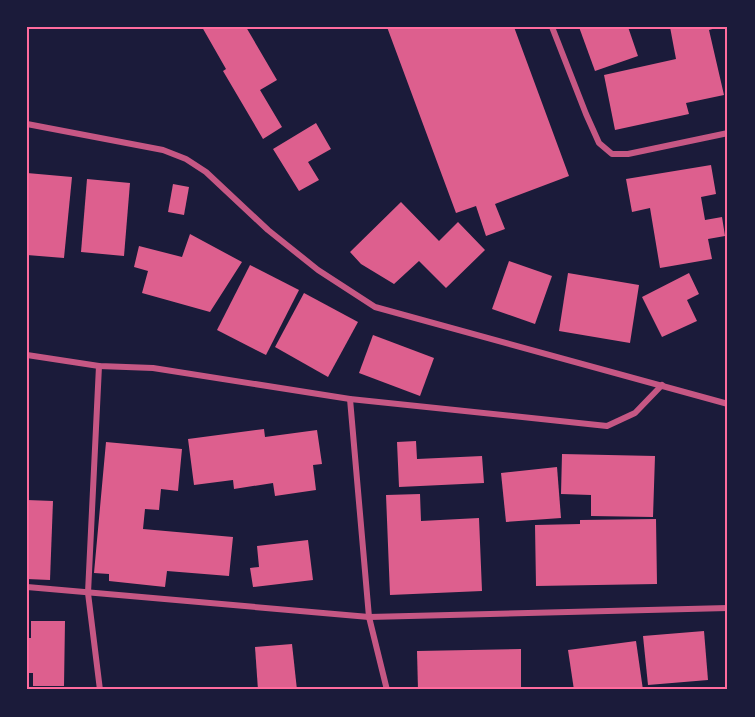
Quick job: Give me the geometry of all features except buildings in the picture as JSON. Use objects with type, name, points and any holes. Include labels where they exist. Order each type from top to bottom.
[{"type":"street","points":[[552,27],[599,143],[612,154],[628,154],[728,133]]},
{"type":"street","points":[[27,124],[163,150],[186,159],[206,172],[268,230],[310,263],[375,307],[728,404]]},
{"type":"street","points":[[27,355],[99,366],[153,368],[350,399],[607,426],[634,413],[662,385]]},
{"type":"street","points":[[99,366],[88,593],[100,690]]},
{"type":"street","points":[[350,399],[369,617],[387,690]]},
{"type":"street","points":[[27,586],[369,617],[728,608]]}]
